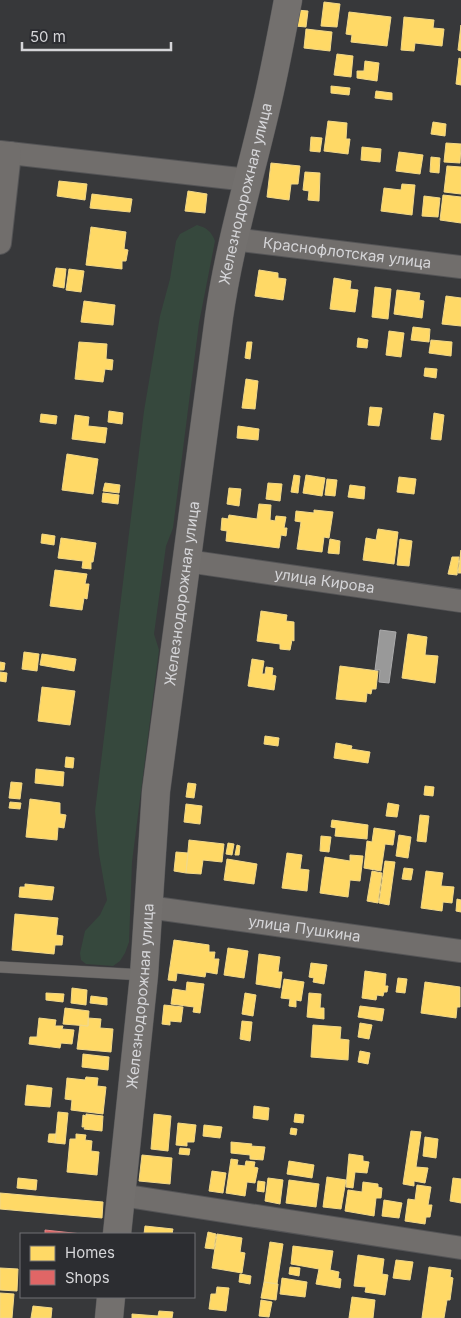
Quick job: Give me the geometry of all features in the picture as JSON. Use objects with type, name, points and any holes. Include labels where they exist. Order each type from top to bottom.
[{"type":"street","name":"Железнодорожная улица","points":[[117,1233],[144,975],[156,791],[221,300],[233,239],[265,112],[288,0]]},
{"type":"street","points":[[0,243],[5,152],[248,180]]},
{"type":"street","name":"Краснофлотская улица","points":[[233,239],[461,267]]},
{"type":"street","name":"улица Кирова","points":[[187,560],[461,601]]},
{"type":"street","name":"улица Пушкина","points":[[148,907],[461,951]]},
{"type":"street","points":[[121,1194],[461,1248]]},
{"type":"street","points":[[109,1318],[111,1298]]},
{"type":"lane","points":[[0,967],[144,975]]},
{"type":"green space","points":[[197,225],[208,230],[215,241],[199,323],[173,528],[166,546],[154,634],[159,650],[132,862],[129,942],[120,961],[113,966],[86,964],[81,960],[80,953],[85,931],[100,915],[107,900],[99,854],[95,811],[144,411],[160,316],[170,279],[176,241],[180,234]]},
{"type":"building: Homes","points":[[324,2],[340,4],[337,27],[321,26]]},
{"type":"building: Homes","points":[[297,10],[308,11],[306,27],[295,26]]},
{"type":"building: Homes","points":[[349,12],[391,17],[387,46],[351,42],[352,35],[346,34]]},
{"type":"building: Homes","points":[[404,17],[434,20],[433,28],[444,29],[442,46],[415,43],[414,51],[401,50]]},
{"type":"building: Homes","points":[[461,25],[461,51],[458,50]]},
{"type":"building: Homes","points":[[306,29],[332,32],[330,51],[304,48]]},
{"type":"building: Homes","points":[[337,54],[353,56],[351,77],[334,75]]},
{"type":"building: Homes","points":[[459,58],[461,59],[461,85],[456,84]]},
{"type":"building: Homes","points":[[365,61],[379,63],[377,81],[357,78],[357,71],[364,71]]},
{"type":"building: Homes","points":[[331,86],[350,88],[349,95],[331,93]]},
{"type":"building: Homes","points":[[376,91],[392,93],[392,100],[375,98]]},
{"type":"building: Homes","points":[[328,121],[347,123],[346,139],[350,139],[348,154],[324,151]]},
{"type":"building: Homes","points":[[433,122],[446,124],[445,136],[431,134]]},
{"type":"building: Homes","points":[[311,137],[322,138],[320,152],[310,151]]},
{"type":"building: Homes","points":[[446,143],[461,144],[460,163],[444,162]]},
{"type":"building: Homes","points":[[362,147],[381,149],[380,162],[361,160]]},
{"type":"building: Homes","points":[[399,152],[423,155],[420,174],[396,171]]},
{"type":"building: Homes","points":[[431,157],[440,158],[439,173],[430,172]]},
{"type":"building: Homes","points":[[271,163],[300,166],[298,184],[291,184],[289,200],[267,197]]},
{"type":"building: Homes","points":[[447,166],[461,167],[461,194],[444,192]]},
{"type":"building: Homes","points":[[305,172],[320,173],[319,201],[308,200],[309,191],[303,190]]},
{"type":"building: Homes","points":[[59,181],[87,184],[85,200],[57,196]]},
{"type":"building: Homes","points":[[402,184],[415,185],[412,215],[381,211],[384,188],[401,190]]},
{"type":"building: Homes","points":[[188,191],[207,194],[205,213],[185,211]]},
{"type":"building: Homes","points":[[92,194],[132,199],[130,212],[90,208]]},
{"type":"building: Homes","points":[[443,195],[461,197],[461,223],[440,220]]},
{"type":"building: Homes","points":[[424,196],[440,198],[438,217],[422,216]]},
{"type":"building: Homes","points":[[91,227],[126,232],[124,249],[128,250],[126,261],[122,261],[122,269],[86,265]]},
{"type":"building: Homes","points":[[56,268],[66,269],[64,288],[53,286]]},
{"type":"building: Homes","points":[[69,269],[84,271],[81,292],[66,290]]},
{"type":"building: Homes","points":[[259,270],[278,273],[278,278],[286,279],[283,300],[255,296]]},
{"type":"building: Homes","points":[[334,278],[351,281],[350,289],[358,290],[355,312],[330,309]]},
{"type":"building: Homes","points":[[375,287],[391,289],[388,319],[372,317]]},
{"type":"building: Homes","points":[[397,290],[420,293],[419,300],[424,301],[422,318],[394,314]]},
{"type":"building: Homes","points":[[446,296],[461,298],[461,326],[442,324]]},
{"type":"building: Homes","points":[[84,301],[115,305],[113,325],[81,322]]},
{"type":"building: Homes","points":[[413,327],[430,329],[429,342],[411,340]]},
{"type":"building: Homes","points":[[389,331],[404,333],[401,357],[386,355]]},
{"type":"building: Homes","points":[[358,338],[368,340],[367,348],[357,347]]},
{"type":"building: Homes","points":[[431,340],[452,342],[451,356],[429,353]]},
{"type":"building: Homes","points":[[79,342],[107,344],[106,359],[113,360],[112,370],[105,369],[103,382],[75,379]]},
{"type":"building: Homes","points":[[247,342],[252,342],[250,359],[245,358]]},
{"type":"building: Homes","points":[[425,368],[437,369],[436,378],[424,376]]},
{"type":"building: Homes","points":[[246,379],[258,381],[255,409],[242,408]]},
{"type":"building: Homes","points":[[370,407],[382,408],[379,426],[368,425]]},
{"type":"building: Homes","points":[[109,411],[123,413],[122,424],[108,422]]},
{"type":"building: Homes","points":[[434,413],[444,415],[441,440],[431,439]]},
{"type":"building: Homes","points":[[41,414],[57,416],[56,424],[40,422]]},
{"type":"building: Homes","points":[[75,415],[89,417],[88,426],[107,428],[105,443],[72,439]]},
{"type":"building: Homes","points":[[238,426],[259,429],[258,440],[237,438]]},
{"type":"building: Homes","points":[[67,454],[98,459],[93,494],[62,490]]},
{"type":"building: Homes","points":[[294,475],[300,476],[298,493],[291,492]]},
{"type":"building: Homes","points":[[306,475],[325,478],[322,496],[303,493]]},
{"type":"building: Homes","points":[[399,477],[416,479],[414,494],[397,492]]},
{"type":"building: Homes","points":[[327,479],[337,480],[335,496],[325,495]]},
{"type":"building: Homes","points":[[105,483],[120,485],[119,493],[103,491]]},
{"type":"building: Homes","points":[[268,483],[282,484],[280,501],[266,499]]},
{"type":"building: Homes","points":[[350,485],[365,487],[364,499],[348,497]]},
{"type":"building: Homes","points":[[229,488],[241,489],[239,506],[227,504]]},
{"type":"building: Homes","points":[[103,493],[119,495],[118,504],[102,502]]},
{"type":"building: Homes","points":[[259,504],[271,505],[270,520],[275,521],[276,516],[286,517],[284,528],[287,528],[286,536],[281,535],[279,548],[226,541],[227,531],[221,530],[222,518],[228,519],[229,515],[257,519]]},
{"type":"building: Homes","points":[[314,510],[333,512],[329,538],[324,537],[322,552],[297,549],[301,522],[295,521],[296,511],[314,513]]},
{"type":"building: Homes","points":[[378,529],[398,532],[394,564],[363,560],[366,538],[376,540]]},
{"type":"building: Homes","points":[[42,534],[55,536],[54,545],[41,543]]},
{"type":"building: Homes","points":[[61,538],[96,543],[91,569],[82,568],[83,561],[58,558]]},
{"type":"building: Homes","points":[[330,539],[340,541],[339,554],[328,553]]},
{"type":"building: Homes","points":[[400,539],[412,541],[409,566],[397,565]]},
{"type":"building: Homes","points":[[461,550],[461,573],[458,573]]},
{"type":"building: Homes","points":[[452,557],[459,557],[457,575],[448,574]]},
{"type":"building: Homes","points":[[55,570],[87,574],[85,584],[89,584],[87,599],[84,598],[82,610],[50,606]]},
{"type":"building: Homes","points":[[261,611],[287,615],[286,621],[294,622],[294,641],[292,640],[290,650],[280,649],[280,644],[257,641]]},
{"type":"building: Homes","points":[[408,634],[427,637],[425,655],[438,656],[435,683],[402,678]]},
{"type":"building: Homes","points":[[24,652],[39,654],[37,671],[22,669]]},
{"type":"building: Homes","points":[[42,654],[76,659],[74,671],[40,665]]},
{"type":"building: Homes","points":[[252,659],[264,661],[262,674],[265,674],[266,667],[273,668],[272,675],[276,676],[274,690],[248,686]]},
{"type":"building: Homes","points":[[0,662],[5,663],[4,670],[0,670]]},
{"type":"building: Homes","points":[[340,666],[378,671],[376,689],[372,689],[371,694],[367,693],[366,702],[336,699]]},
{"type":"building: Homes","points":[[0,672],[7,673],[6,682],[0,681]]},
{"type":"building: Homes","points":[[42,687],[75,691],[70,725],[38,721]]},
{"type":"building: Homes","points":[[265,736],[279,738],[278,746],[264,744]]},
{"type":"building: Homes","points":[[336,743],[352,746],[351,749],[370,752],[368,763],[334,758]]},
{"type":"building: Homes","points":[[66,757],[74,758],[73,768],[65,767]]},
{"type":"building: Homes","points":[[36,769],[64,772],[63,786],[35,783]]},
{"type":"building: Homes","points":[[11,782],[22,783],[20,799],[9,798]]},
{"type":"building: Homes","points":[[188,783],[196,784],[194,798],[186,797]]},
{"type":"building: Homes","points":[[425,786],[434,787],[433,796],[424,795]]},
{"type":"building: Homes","points":[[30,799],[60,803],[60,814],[66,815],[64,828],[58,827],[57,840],[26,837]]},
{"type":"building: Homes","points":[[10,802],[21,803],[20,809],[9,808]]},
{"type":"building: Homes","points":[[388,803],[399,805],[397,817],[386,816]]},
{"type":"building: Homes","points":[[186,804],[202,806],[200,824],[184,822]]},
{"type":"building: Homes","points":[[420,815],[429,816],[426,842],[417,841]]},
{"type":"building: Homes","points":[[332,820],[368,825],[367,839],[335,836],[336,828],[331,827]]},
{"type":"building: Homes","points":[[374,828],[395,831],[393,845],[385,844],[381,871],[364,868],[367,841],[372,842]]},
{"type":"building: Homes","points":[[399,835],[411,837],[408,858],[396,856]]},
{"type":"building: Homes","points":[[321,836],[331,837],[329,852],[320,851]]},
{"type":"building: Homes","points":[[189,840],[224,844],[222,862],[203,860],[201,874],[186,873]]},
{"type":"building: Homes","points":[[228,843],[234,844],[232,855],[226,854]]},
{"type":"building: Homes","points":[[237,845],[240,846],[239,855],[235,855]]},
{"type":"building: Homes","points":[[176,852],[188,853],[186,873],[174,871]]},
{"type":"building: Homes","points":[[287,853],[302,855],[300,869],[309,870],[307,891],[282,888]]},
{"type":"building: Homes","points":[[350,855],[363,856],[360,881],[350,880],[348,897],[320,893],[325,857],[350,861]]},
{"type":"building: Homes","points":[[227,859],[257,864],[254,884],[224,880]]},
{"type":"building: Homes","points":[[385,861],[395,862],[389,905],[379,903]]},
{"type":"building: Homes","points":[[404,868],[413,869],[411,880],[402,879]]},
{"type":"building: Homes","points":[[372,871],[382,873],[378,903],[367,901]]},
{"type":"building: Homes","points":[[426,871],[443,873],[441,886],[454,887],[452,903],[443,902],[442,911],[421,908]]},
{"type":"building: Homes","points":[[25,884],[54,887],[52,900],[19,897],[20,887],[25,887]]},
{"type":"building: Homes","points":[[457,899],[461,900],[461,912],[456,911]]},
{"type":"building: Homes","points":[[15,914],[58,918],[56,935],[63,936],[62,945],[55,945],[54,954],[12,950]]},
{"type":"building: Homes","points":[[174,940],[209,945],[209,952],[215,952],[214,959],[219,959],[217,974],[206,972],[205,977],[177,973],[176,981],[168,980]]},
{"type":"building: Homes","points":[[228,948],[248,951],[244,978],[224,975]]},
{"type":"building: Homes","points":[[259,954],[280,957],[278,972],[282,972],[280,988],[256,984]]},
{"type":"building: Homes","points":[[311,963],[327,965],[324,984],[313,982],[314,978],[309,977]]},
{"type":"building: Homes","points":[[365,971],[386,974],[385,986],[388,986],[387,992],[384,992],[383,996],[377,995],[376,1000],[362,998]]},
{"type":"building: Homes","points":[[398,978],[407,979],[405,993],[396,992]]},
{"type":"building: Homes","points":[[284,979],[304,982],[301,1001],[296,1000],[296,1007],[289,1006],[290,999],[281,998]]},
{"type":"building: Homes","points":[[187,982],[204,984],[200,1013],[193,1012],[194,1007],[171,1004],[173,989],[186,991]]},
{"type":"building: Homes","points":[[425,982],[460,987],[460,1007],[457,1007],[456,1018],[421,1013]]},
{"type":"building: Homes","points":[[72,988],[87,990],[86,1005],[71,1003]]},
{"type":"building: Homes","points":[[46,993],[64,994],[63,1002],[46,1000]]},
{"type":"building: Homes","points":[[245,993],[256,995],[253,1016],[242,1014]]},
{"type":"building: Homes","points":[[309,993],[321,994],[320,1008],[324,1008],[324,1019],[307,1017]]},
{"type":"building: Homes","points":[[91,996],[107,998],[107,1005],[90,1003]]},
{"type":"building: Homes","points":[[164,1005],[183,1007],[181,1022],[170,1021],[170,1025],[162,1024]]},
{"type":"building: Homes","points":[[360,1006],[384,1009],[382,1021],[358,1017]]},
{"type":"building: Homes","points":[[65,1008],[89,1011],[88,1026],[63,1024]]},
{"type":"building: Homes","points":[[39,1018],[56,1020],[55,1026],[63,1026],[62,1029],[74,1030],[72,1044],[61,1043],[60,1048],[29,1044],[30,1037],[37,1037]]},
{"type":"building: Homes","points":[[88,1018],[101,1019],[100,1028],[113,1029],[111,1052],[77,1049],[80,1025],[88,1026]]},
{"type":"building: Homes","points":[[242,1021],[252,1022],[250,1041],[240,1039]]},
{"type":"building: Homes","points":[[360,1023],[372,1025],[369,1039],[358,1037]]},
{"type":"building: Homes","points":[[313,1025],[341,1027],[340,1039],[349,1040],[348,1060],[311,1057]]},
{"type":"building: Homes","points":[[360,1051],[370,1053],[368,1064],[358,1062]]},
{"type":"building: Homes","points":[[83,1054],[109,1057],[108,1070],[82,1067]]},
{"type":"building: Homes","points":[[86,1077],[98,1078],[97,1086],[106,1087],[103,1114],[71,1110],[72,1100],[65,1099],[67,1078],[85,1080]]},
{"type":"building: Homes","points":[[27,1085],[52,1088],[50,1107],[25,1105]]},
{"type":"building: Homes","points":[[254,1106],[269,1108],[268,1120],[253,1118]]},
{"type":"building: Homes","points":[[58,1112],[68,1113],[65,1144],[55,1143]]},
{"type":"building: Homes","points":[[86,1114],[103,1116],[102,1131],[84,1129],[85,1127],[82,1127],[83,1115],[86,1116]]},
{"type":"building: Homes","points":[[154,1114],[171,1116],[168,1151],[151,1149]]},
{"type":"building: Homes","points":[[295,1114],[304,1115],[303,1123],[294,1122]]},
{"type":"building: Homes","points":[[178,1123],[196,1125],[194,1142],[187,1142],[187,1146],[176,1145]]},
{"type":"building: Homes","points":[[204,1125],[222,1127],[220,1138],[203,1136]]},
{"type":"building: Homes","points":[[291,1128],[297,1129],[296,1135],[290,1134]]},
{"type":"building: Homes","points":[[411,1131],[421,1132],[416,1167],[428,1168],[425,1183],[414,1181],[414,1186],[403,1184]]},
{"type":"building: Homes","points":[[49,1134],[56,1134],[55,1143],[48,1142]]},
{"type":"building: Homes","points":[[76,1134],[86,1135],[85,1140],[92,1141],[91,1151],[99,1152],[97,1175],[67,1172],[70,1139],[76,1139]]},
{"type":"building: Homes","points":[[425,1137],[438,1139],[436,1158],[423,1156]]},
{"type":"building: Homes","points":[[231,1142],[265,1147],[263,1160],[250,1159],[250,1155],[231,1153]]},
{"type":"building: Homes","points":[[180,1148],[190,1149],[189,1155],[179,1154]]},
{"type":"building: Homes","points":[[349,1154],[363,1156],[363,1161],[369,1162],[367,1173],[355,1172],[353,1188],[346,1187]]},
{"type":"building: Homes","points":[[142,1155],[172,1158],[170,1184],[139,1181]]},
{"type":"building: Homes","points":[[231,1159],[238,1160],[237,1165],[245,1166],[246,1161],[255,1162],[254,1167],[258,1168],[255,1183],[247,1182],[245,1196],[226,1193]]},
{"type":"building: Homes","points":[[289,1161],[314,1165],[312,1178],[287,1174]]},
{"type":"building: Homes","points":[[212,1171],[226,1173],[223,1193],[209,1191]]},
{"type":"building: Homes","points":[[327,1177],[346,1180],[341,1209],[323,1207]]},
{"type":"building: Homes","points":[[18,1178],[37,1180],[36,1190],[17,1188]]},
{"type":"building: Homes","points":[[268,1178],[283,1180],[280,1204],[265,1201]]},
{"type":"building: Homes","points":[[453,1178],[461,1179],[461,1203],[450,1201]]},
{"type":"building: Homes","points":[[289,1180],[319,1184],[316,1207],[286,1203]]},
{"type":"building: Homes","points":[[258,1181],[265,1182],[264,1192],[257,1191]]},
{"type":"building: Homes","points":[[363,1182],[378,1184],[378,1187],[382,1188],[381,1198],[376,1198],[374,1216],[345,1211],[348,1190],[362,1192]]},
{"type":"building: Homes","points":[[417,1185],[431,1187],[428,1205],[432,1205],[430,1217],[426,1217],[425,1224],[405,1221],[408,1199],[415,1200]]},
{"type":"building: Homes","points":[[0,1193],[103,1202],[102,1218],[0,1209]]},
{"type":"building: Homes","points":[[384,1200],[402,1203],[399,1218],[382,1216]]},
{"type":"building: Homes","points":[[145,1226],[173,1229],[172,1233],[144,1233]]},
{"type":"building: Homes","points":[[208,1232],[216,1234],[214,1249],[205,1248]]},
{"type":"building: Homes","points":[[217,1234],[242,1238],[240,1252],[245,1253],[242,1273],[212,1268]]},
{"type":"building: Homes","points":[[270,1242],[283,1244],[277,1284],[264,1282]]},
{"type":"building: Homes","points":[[293,1246],[333,1251],[330,1270],[339,1272],[338,1278],[341,1279],[340,1288],[316,1284],[319,1269],[291,1264]]},
{"type":"building: Homes","points":[[358,1255],[384,1259],[382,1274],[388,1275],[385,1295],[365,1292],[366,1287],[354,1286]]},
{"type":"building: Homes","points":[[396,1260],[413,1262],[410,1280],[393,1278]]},
{"type":"building: Homes","points":[[290,1267],[300,1268],[299,1276],[289,1274]]},
{"type":"building: Homes","points":[[429,1267],[451,1270],[450,1277],[453,1278],[450,1300],[447,1300],[444,1318],[422,1318]]},
{"type":"building: Homes","points":[[0,1268],[18,1269],[17,1291],[0,1290]]},
{"type":"building: Homes","points":[[240,1274],[251,1276],[250,1284],[239,1282]]},
{"type":"building: Homes","points":[[282,1278],[307,1282],[305,1297],[280,1294]]},
{"type":"building: Homes","points":[[264,1282],[278,1284],[276,1300],[261,1298]]},
{"type":"building: Homes","points":[[217,1287],[229,1288],[226,1311],[209,1309],[211,1294],[216,1294]]},
{"type":"building: Homes","points":[[0,1293],[14,1294],[12,1318],[0,1318]]},
{"type":"building: Homes","points":[[352,1297],[375,1300],[373,1318],[349,1318]]},
{"type":"building: Homes","points":[[261,1300],[272,1302],[269,1317],[259,1316]]},
{"type":"building: Homes","points":[[33,1306],[52,1308],[51,1318],[31,1318]]},
{"type":"building: Homes","points":[[159,1311],[173,1312],[172,1318],[132,1318],[132,1314],[158,1316]]},
{"type":"building: Shops","points":[[45,1230],[73,1233],[45,1233]]},
{"type":"building: Industry","points":[[380,630],[396,632],[389,683],[379,682],[380,670],[375,670]]}]
